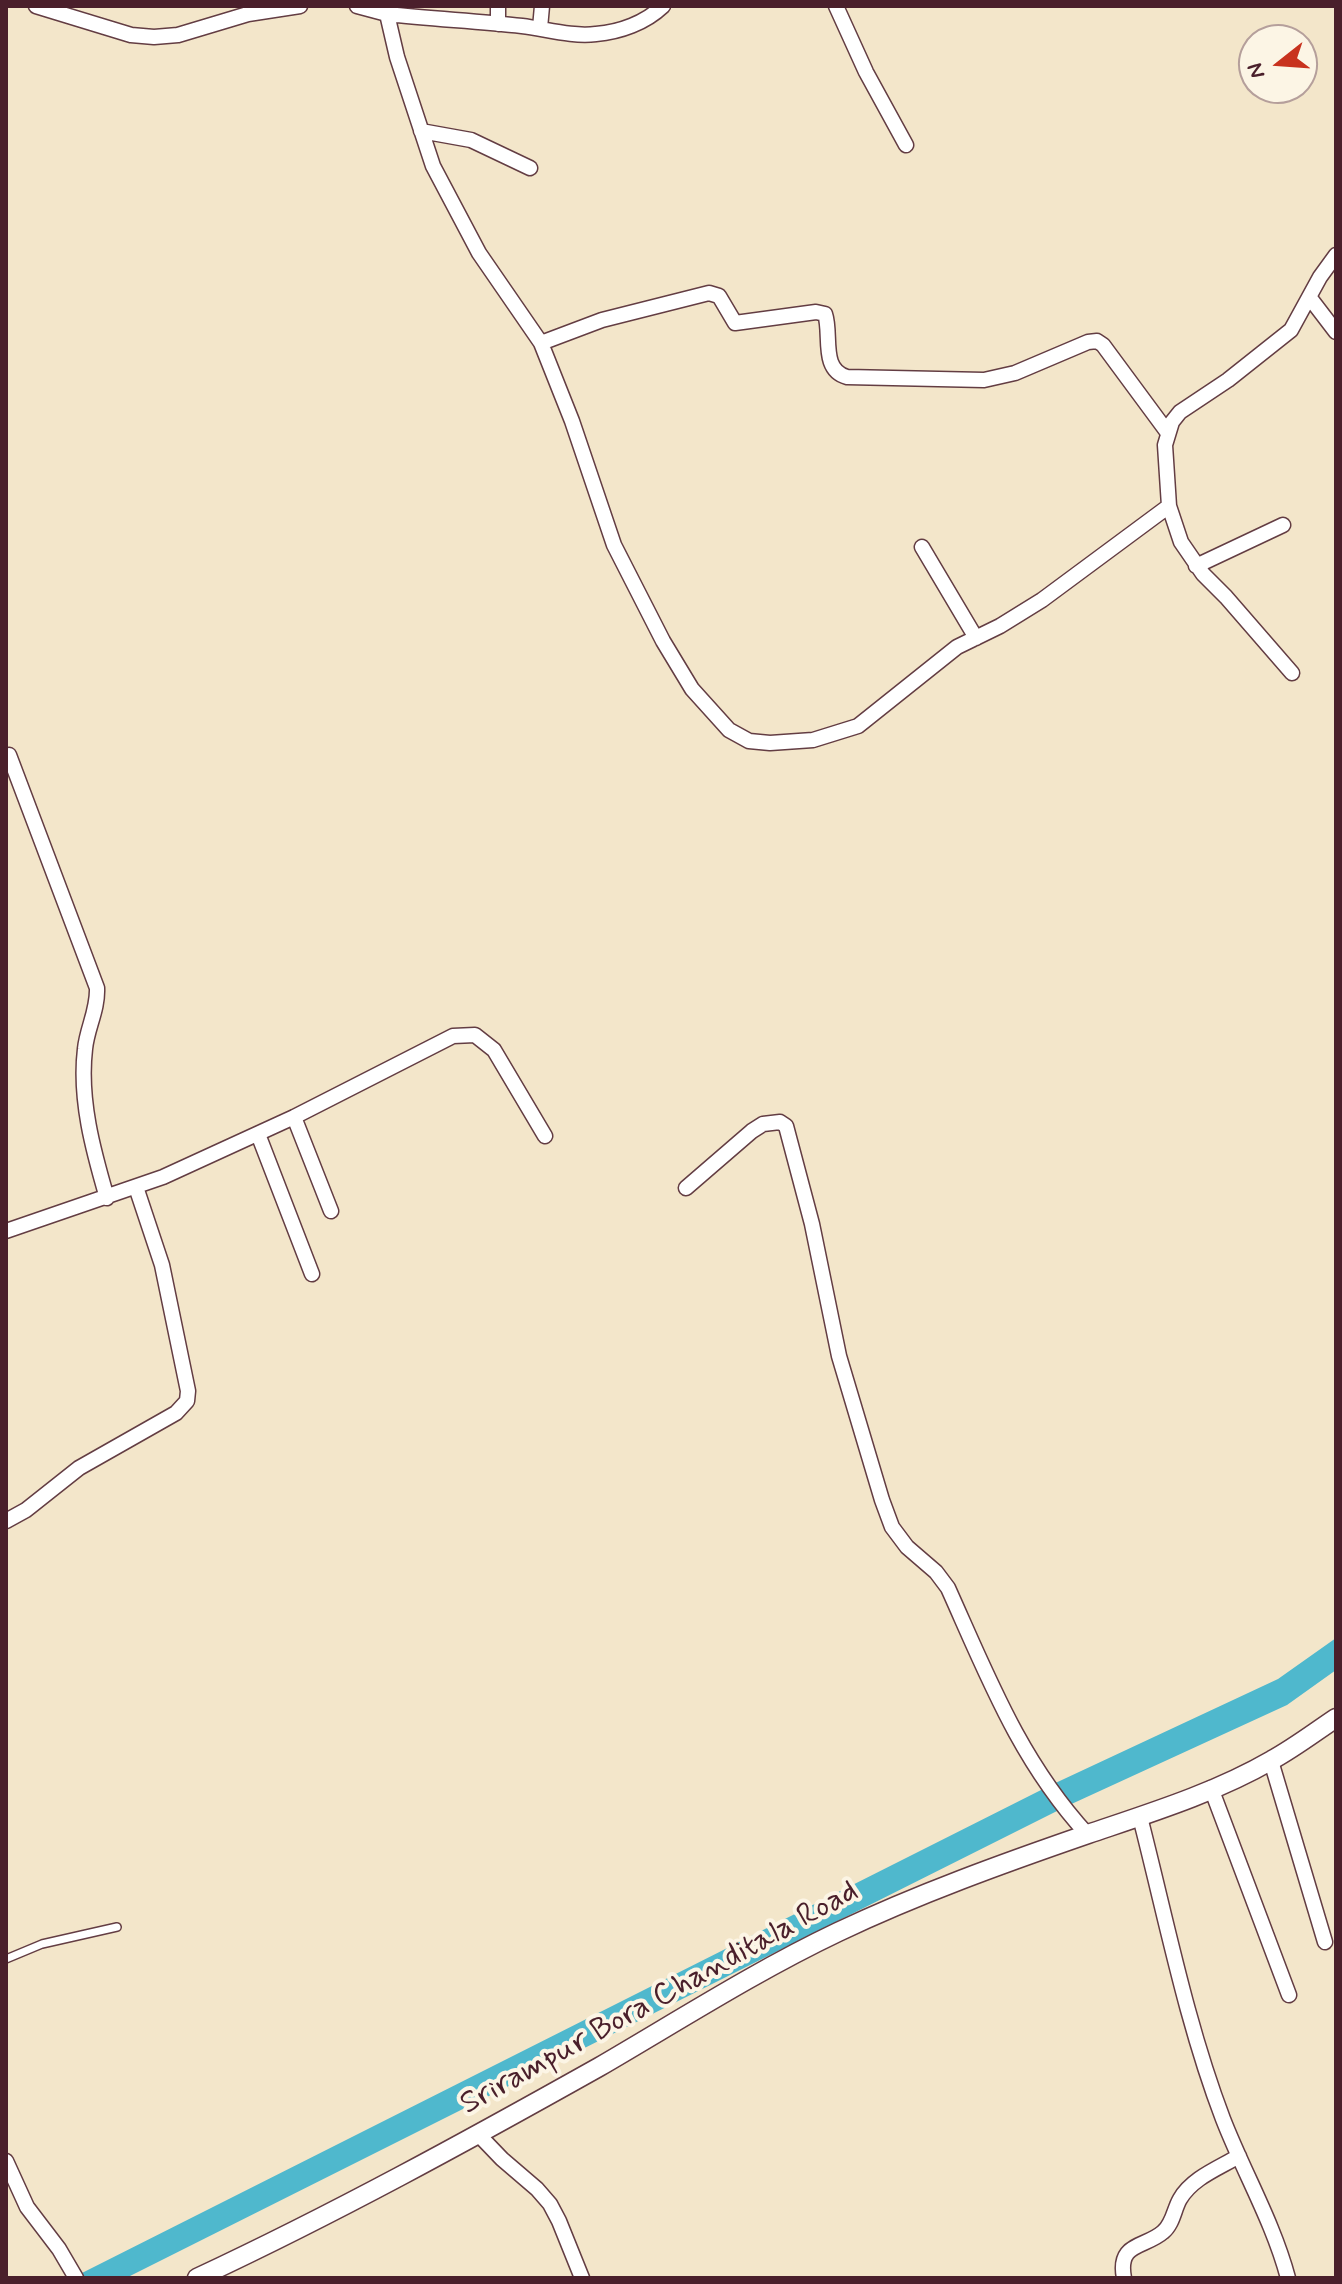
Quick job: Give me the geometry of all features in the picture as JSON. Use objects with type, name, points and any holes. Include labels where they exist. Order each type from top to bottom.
[{"type":"street","points":[[36,6],[131,35],[154,37],[178,35],[223,13],[300,6]]},
{"type":"street","points":[[357,6],[387,14],[540,28],[578,35],[630,27],[663,6]]},
{"type":"street","points":[[498,6],[498,24]]},
{"type":"street","points":[[540,28],[542,6]]},
{"type":"street","points":[[836,6],[866,72],[906,145]]},
{"type":"street","points":[[387,14],[397,57],[433,166],[479,253],[541,343],[614,545],[663,641],[692,689],[729,730],[749,741],[813,740],[837,734],[868,719],[940,659],[1042,600],[1169,506]]},
{"type":"street","points":[[421,131],[471,140],[530,168]]},
{"type":"street","points":[[1292,673],[1196,566],[1181,542],[1169,506],[1165,445],[1180,412],[1228,380],[1291,330],[1320,277],[1336,255]]},
{"type":"street","points":[[541,343],[602,320],[709,293],[719,296],[735,323],[816,312],[825,314],[832,366],[840,375],[847,377],[984,380],[1015,373],[1097,341],[1168,433]]},
{"type":"street","points":[[1310,298],[1336,332]]},
{"type":"street","points":[[1196,566],[1283,525]]},
{"type":"street","points":[[922,547],[976,638]]},
{"type":"street","points":[[9,755],[97,988],[96,1010],[85,1045],[85,1096],[95,1156],[107,1198]]},
{"type":"street","points":[[6,1231],[136,1187],[258,1134],[453,1036],[475,1035],[494,1050],[545,1136]]},
{"type":"street","points":[[294,1117],[331,1211]]},
{"type":"street","points":[[686,1188],[763,1124],[780,1122],[786,1126],[812,1224],[839,1356],[892,1527],[907,1547],[948,1588],[1004,1715],[1047,1786],[1087,1834]]},
{"type":"street","points":[[258,1134],[312,1274]]},
{"type":"street","points":[[6,1521],[26,1510],[79,1468],[176,1413],[187,1401],[188,1391],[162,1265],[136,1187]]},
{"type":"street","name":"Srirampur Bora Chanditala Road","points":[[197,2278],[295,2232],[478,2134],[835,1933],[891,1907],[1140,1817],[1211,1788],[1271,1761],[1336,1718]]},
{"type":"street","points":[[1271,1761],[1325,1942]]},
{"type":"street","points":[[1211,1788],[1289,1995]]},
{"type":"street","points":[[1140,1817],[1198,2044],[1223,2119],[1267,2213],[1288,2278]]},
{"type":"street","points":[[478,2134],[550,2204],[582,2278]]},
{"type":"street","points":[[1124,2278],[1123,2261],[1127,2253],[1166,2230],[1179,2200],[1191,2184],[1239,2156]]},
{"type":"street","points":[[6,2161],[27,2207],[74,2274]]},
{"type":"lane","points":[[6,1959],[42,1944],[117,1927]]},
{"type":"water","points":[[1336,1638],[1336,1670],[1287,1705],[1065,1807],[126,2278],[72,2278],[1049,1786],[1278,1679]]}]
